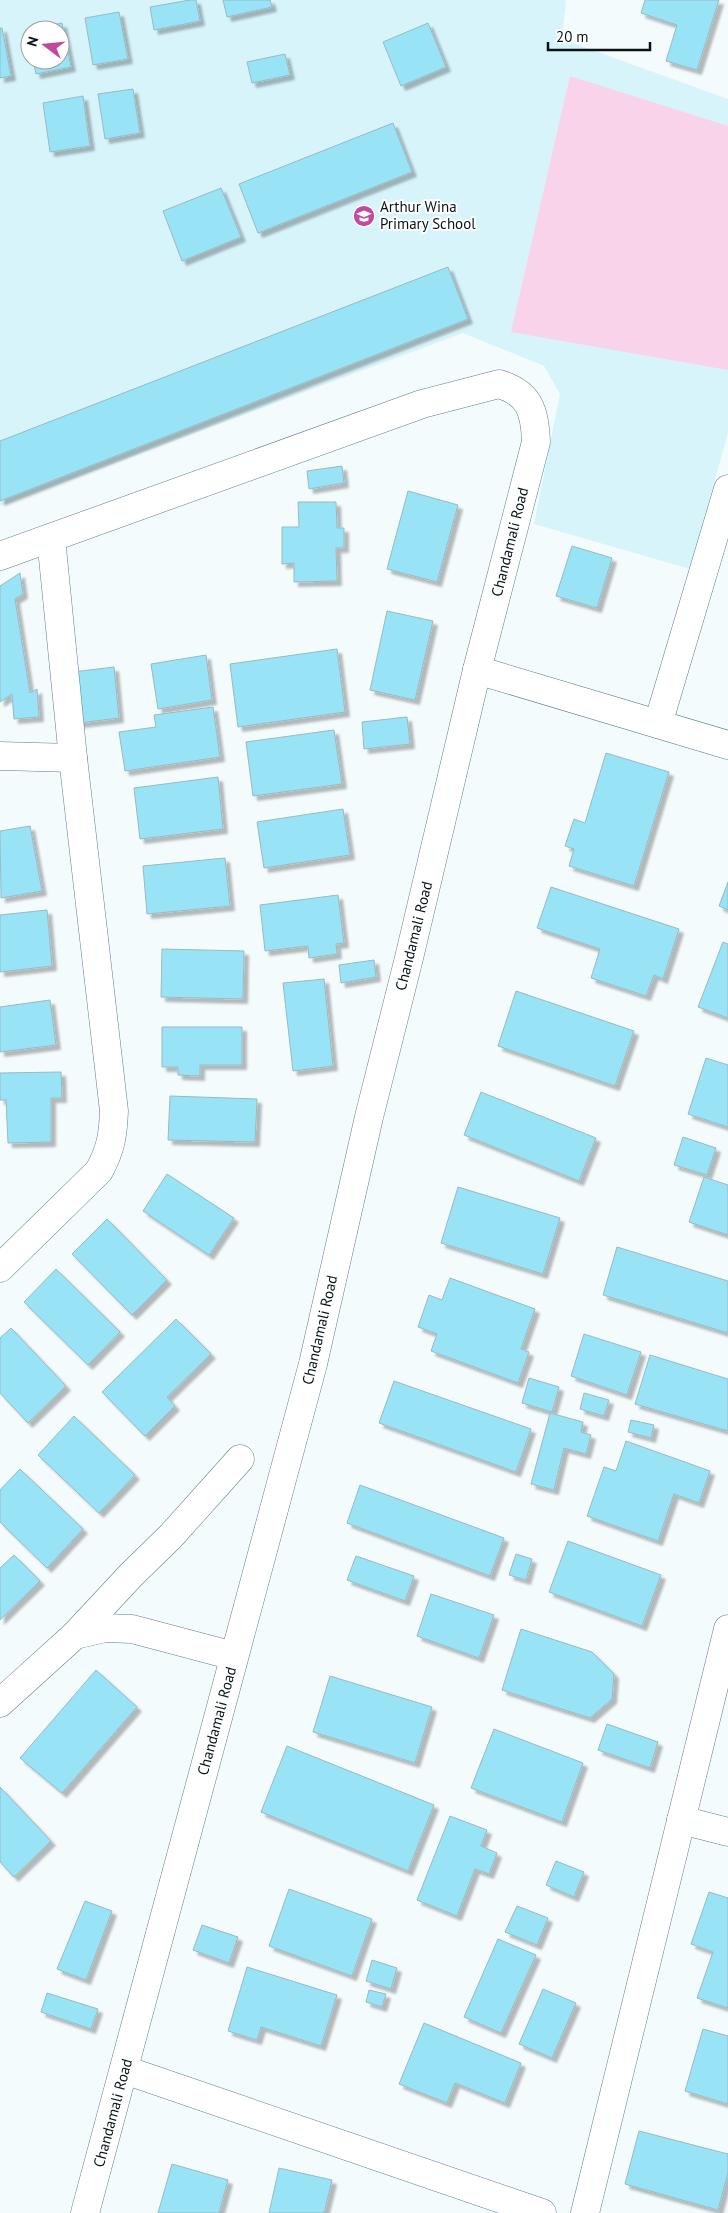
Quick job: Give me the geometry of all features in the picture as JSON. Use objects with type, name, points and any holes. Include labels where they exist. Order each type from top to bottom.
[{"type":"street","name":"Chandamali Road","points":[[0,556],[422,404],[499,384],[510,388],[527,400],[535,420],[536,442],[478,670],[369,1117],[313,1364],[125,2070],[85,2213]]},
{"type":"street","points":[[658,724],[728,489]]},
{"type":"street","points":[[0,1268],[100,1171],[109,1153],[113,1133],[114,1110],[73,758],[51,538]]},
{"type":"street","points":[[478,670],[728,745]]},
{"type":"street","points":[[0,756],[73,758]]},
{"type":"street","points":[[0,1703],[74,1635],[171,1536],[240,1459]]},
{"type":"street","points":[[74,1635],[105,1628],[132,1630],[234,1656]]},
{"type":"street","points":[[585,2213],[728,1629]]},
{"type":"street","points":[[681,1820],[728,1832]]},
{"type":"street","points":[[125,2070],[542,2213]]},
{"type":"shaded area","name":"Arthur Wina Primary School","points":[[0,0],[566,0],[562,39],[728,99],[728,433],[690,569],[534,524],[560,394],[544,366],[463,333],[0,506]]},
{"type":"shaded area","points":[[570,76],[728,126],[728,370],[511,332]]},
{"type":"building","points":[[196,0],[200,21],[154,30],[150,7]]},
{"type":"building","points":[[223,0],[270,0],[272,7],[227,17]]},
{"type":"building","points":[[645,0],[719,0],[697,70],[666,61],[677,25],[641,13]]},
{"type":"building","points":[[119,12],[128,59],[93,65],[85,18]]},
{"type":"building","points":[[428,23],[446,67],[401,86],[383,42]]},
{"type":"building","points":[[0,28],[2,28],[11,76],[0,78]]},
{"type":"building","points":[[285,54],[290,75],[252,83],[247,62]]},
{"type":"building","points":[[35,70],[56,70],[36,74]]},
{"type":"building","points":[[133,89],[140,133],[105,139],[98,94]]},
{"type":"building","points":[[83,96],[90,146],[50,152],[43,103]]},
{"type":"building","points":[[393,123],[412,172],[258,233],[239,184]]},
{"type":"building","points":[[221,188],[241,237],[182,261],[163,211]]},
{"type":"building","points":[[448,267],[468,319],[0,501],[0,441]]},
{"type":"building","points":[[342,466],[344,483],[309,489],[307,471]]},
{"type":"building","points":[[408,491],[458,505],[437,582],[387,569]]},
{"type":"building","points":[[298,502],[336,502],[337,528],[344,528],[344,548],[336,548],[337,581],[294,582],[294,563],[282,564],[282,527],[299,527]]},
{"type":"building","points":[[572,546],[612,558],[597,608],[556,596]]},
{"type":"building","points":[[20,573],[23,594],[15,599],[30,693],[37,689],[39,717],[14,719],[12,694],[0,702],[0,586]]},
{"type":"building","points":[[387,611],[433,621],[415,700],[370,690]]},
{"type":"building","points":[[337,649],[345,712],[238,727],[230,664]]},
{"type":"building","points":[[206,655],[212,700],[158,709],[151,664]]},
{"type":"building","points":[[114,667],[119,718],[79,723],[73,672]]},
{"type":"building","points":[[213,707],[220,757],[125,771],[119,732],[156,727],[154,715]]},
{"type":"building","points":[[407,717],[410,744],[364,749],[362,722]]},
{"type":"building","points":[[334,730],[342,784],[253,796],[246,742]]},
{"type":"building","points":[[606,753],[669,772],[634,886],[569,866],[574,849],[565,846],[574,819],[585,823]]},
{"type":"building","points":[[218,777],[223,829],[140,839],[134,788]]},
{"type":"building","points":[[343,809],[350,855],[264,868],[257,822]]},
{"type":"building","points":[[30,826],[42,891],[1,898],[0,831]]},
{"type":"building","points":[[225,858],[230,906],[147,914],[143,866]]},
{"type":"building","points":[[728,882],[728,910],[719,906]]},
{"type":"building","points":[[551,887],[679,929],[663,979],[654,975],[646,996],[591,978],[600,949],[537,928]]},
{"type":"building","points":[[338,895],[344,943],[336,944],[337,954],[309,958],[308,946],[265,951],[260,905]]},
{"type":"building","points":[[47,910],[52,966],[0,972],[0,915]]},
{"type":"building","points":[[723,942],[728,944],[728,1018],[698,1007]]},
{"type":"building","points":[[162,949],[244,951],[243,999],[161,997]]},
{"type":"building","points":[[374,960],[376,977],[341,983],[339,965]]},
{"type":"building","points":[[324,979],[333,1066],[293,1071],[283,983]]},
{"type":"building","points":[[516,991],[634,1031],[615,1086],[498,1046]]},
{"type":"building","points":[[50,1000],[56,1045],[0,1052],[0,1007]]},
{"type":"building","points":[[162,1027],[242,1027],[242,1065],[200,1065],[200,1076],[178,1075],[178,1067],[162,1067]]},
{"type":"building","points":[[706,1058],[728,1065],[728,1127],[688,1114]]},
{"type":"building","points":[[61,1072],[62,1098],[51,1098],[51,1142],[8,1143],[6,1100],[0,1100],[0,1073]]},
{"type":"building","points":[[481,1092],[596,1138],[579,1181],[464,1135]]},
{"type":"building","points":[[170,1096],[257,1099],[255,1142],[168,1140]]},
{"type":"building","points":[[683,1137],[716,1148],[707,1175],[674,1165]]},
{"type":"building","points":[[167,1174],[234,1218],[209,1255],[143,1211]]},
{"type":"building","points":[[704,1177],[728,1185],[728,1235],[689,1222]]},
{"type":"building","points":[[458,1187],[560,1218],[543,1274],[441,1243]]},
{"type":"building","points":[[107,1219],[167,1280],[132,1315],[72,1254]]},
{"type":"building","points":[[617,1247],[728,1281],[728,1333],[603,1295]]},
{"type":"building","points":[[56,1269],[120,1332],[88,1365],[24,1302]]},
{"type":"building","points":[[450,1278],[535,1309],[521,1349],[529,1352],[518,1383],[431,1351],[437,1334],[418,1327],[429,1295],[442,1300]]},
{"type":"building","points":[[176,1319],[211,1354],[167,1397],[175,1406],[145,1436],[102,1392]]},
{"type":"building","points":[[11,1328],[66,1386],[28,1423],[0,1393],[0,1338]]},
{"type":"building","points":[[584,1334],[641,1352],[627,1395],[571,1376]]},
{"type":"building","points":[[650,1355],[728,1379],[728,1431],[635,1404]]},
{"type":"building","points":[[529,1378],[559,1387],[552,1412],[522,1403]]},
{"type":"building","points":[[394,1381],[531,1429],[516,1472],[379,1423]]},
{"type":"building","points":[[584,1393],[609,1400],[604,1416],[580,1409]]},
{"type":"building","points":[[550,1413],[583,1422],[581,1432],[591,1435],[586,1454],[564,1448],[554,1490],[531,1484]]},
{"type":"building","points":[[74,1416],[135,1475],[99,1513],[38,1455]]},
{"type":"building","points":[[631,1420],[654,1425],[651,1438],[628,1432]]},
{"type":"building","points":[[626,1441],[710,1471],[699,1503],[674,1494],[658,1541],[587,1516],[604,1467],[616,1471]]},
{"type":"building","points":[[20,1469],[83,1529],[47,1568],[0,1522],[0,1490]]},
{"type":"building","points":[[360,1485],[504,1538],[490,1576],[347,1523]]},
{"type":"building","points":[[568,1541],[661,1575],[642,1626],[549,1592]]},
{"type":"building","points":[[516,1554],[532,1559],[526,1580],[509,1575]]},
{"type":"building","points":[[14,1555],[40,1581],[0,1620],[0,1568]]},
{"type":"building","points":[[356,1556],[414,1576],[405,1601],[347,1580]]},
{"type":"building","points":[[431,1594],[494,1615],[479,1658],[417,1636]]},
{"type":"building","points":[[521,1629],[592,1652],[614,1674],[612,1699],[590,1718],[502,1690]]},
{"type":"building","points":[[96,1670],[137,1707],[62,1793],[20,1758]]},
{"type":"building","points":[[330,1676],[432,1707],[415,1763],[313,1732]]},
{"type":"building","points":[[607,1724],[658,1742],[650,1768],[598,1750]]},
{"type":"building","points":[[494,1729],[583,1763],[562,1822],[471,1788]]},
{"type":"building","points":[[287,1746],[434,1805],[408,1871],[261,1812]]},
{"type":"building","points":[[0,1787],[51,1841],[14,1877],[0,1862]]},
{"type":"building","points":[[450,1816],[487,1830],[481,1846],[497,1853],[489,1874],[475,1869],[457,1916],[417,1900]]},
{"type":"building","points":[[556,1861],[584,1872],[574,1897],[546,1885]]},
{"type":"building","points":[[289,1889],[372,1919],[352,1976],[269,1946]]},
{"type":"building","points":[[709,1892],[728,1898],[728,2008],[697,1998],[713,1952],[691,1944]]},
{"type":"building","points":[[85,1901],[112,1911],[86,1980],[57,1969]]},
{"type":"building","points":[[517,1906],[548,1918],[537,1945],[505,1932]]},
{"type":"building","points":[[202,1925],[238,1937],[229,1963],[193,1950]]},
{"type":"building","points":[[498,1939],[536,1955],[501,2033],[464,2017]]},
{"type":"building","points":[[372,1960],[397,1968],[391,1989],[366,1981]]},
{"type":"building","points":[[247,1967],[337,1995],[321,2046],[261,2027],[257,2040],[228,2031]]},
{"type":"building","points":[[543,1989],[576,2003],[552,2058],[519,2044]]},
{"type":"building","points":[[369,1990],[386,1994],[382,2007],[366,2002]]},
{"type":"building","points":[[47,1993],[98,2009],[91,2029],[41,2012]]},
{"type":"building","points":[[424,2023],[521,2063],[505,2103],[455,2083],[447,2103],[399,2084]]},
{"type":"building","points":[[703,2029],[728,2036],[728,2104],[685,2091]]},
{"type":"building","points":[[639,2131],[728,2154],[728,2173],[718,2210],[625,2184]]},
{"type":"building","points":[[172,2164],[228,2180],[219,2213],[158,2213]]},
{"type":"building","points":[[279,2168],[332,2180],[324,2213],[269,2213]]},
{"type":"place","name":"Arthur Wina Primary School","points":[[364,216]]}]
